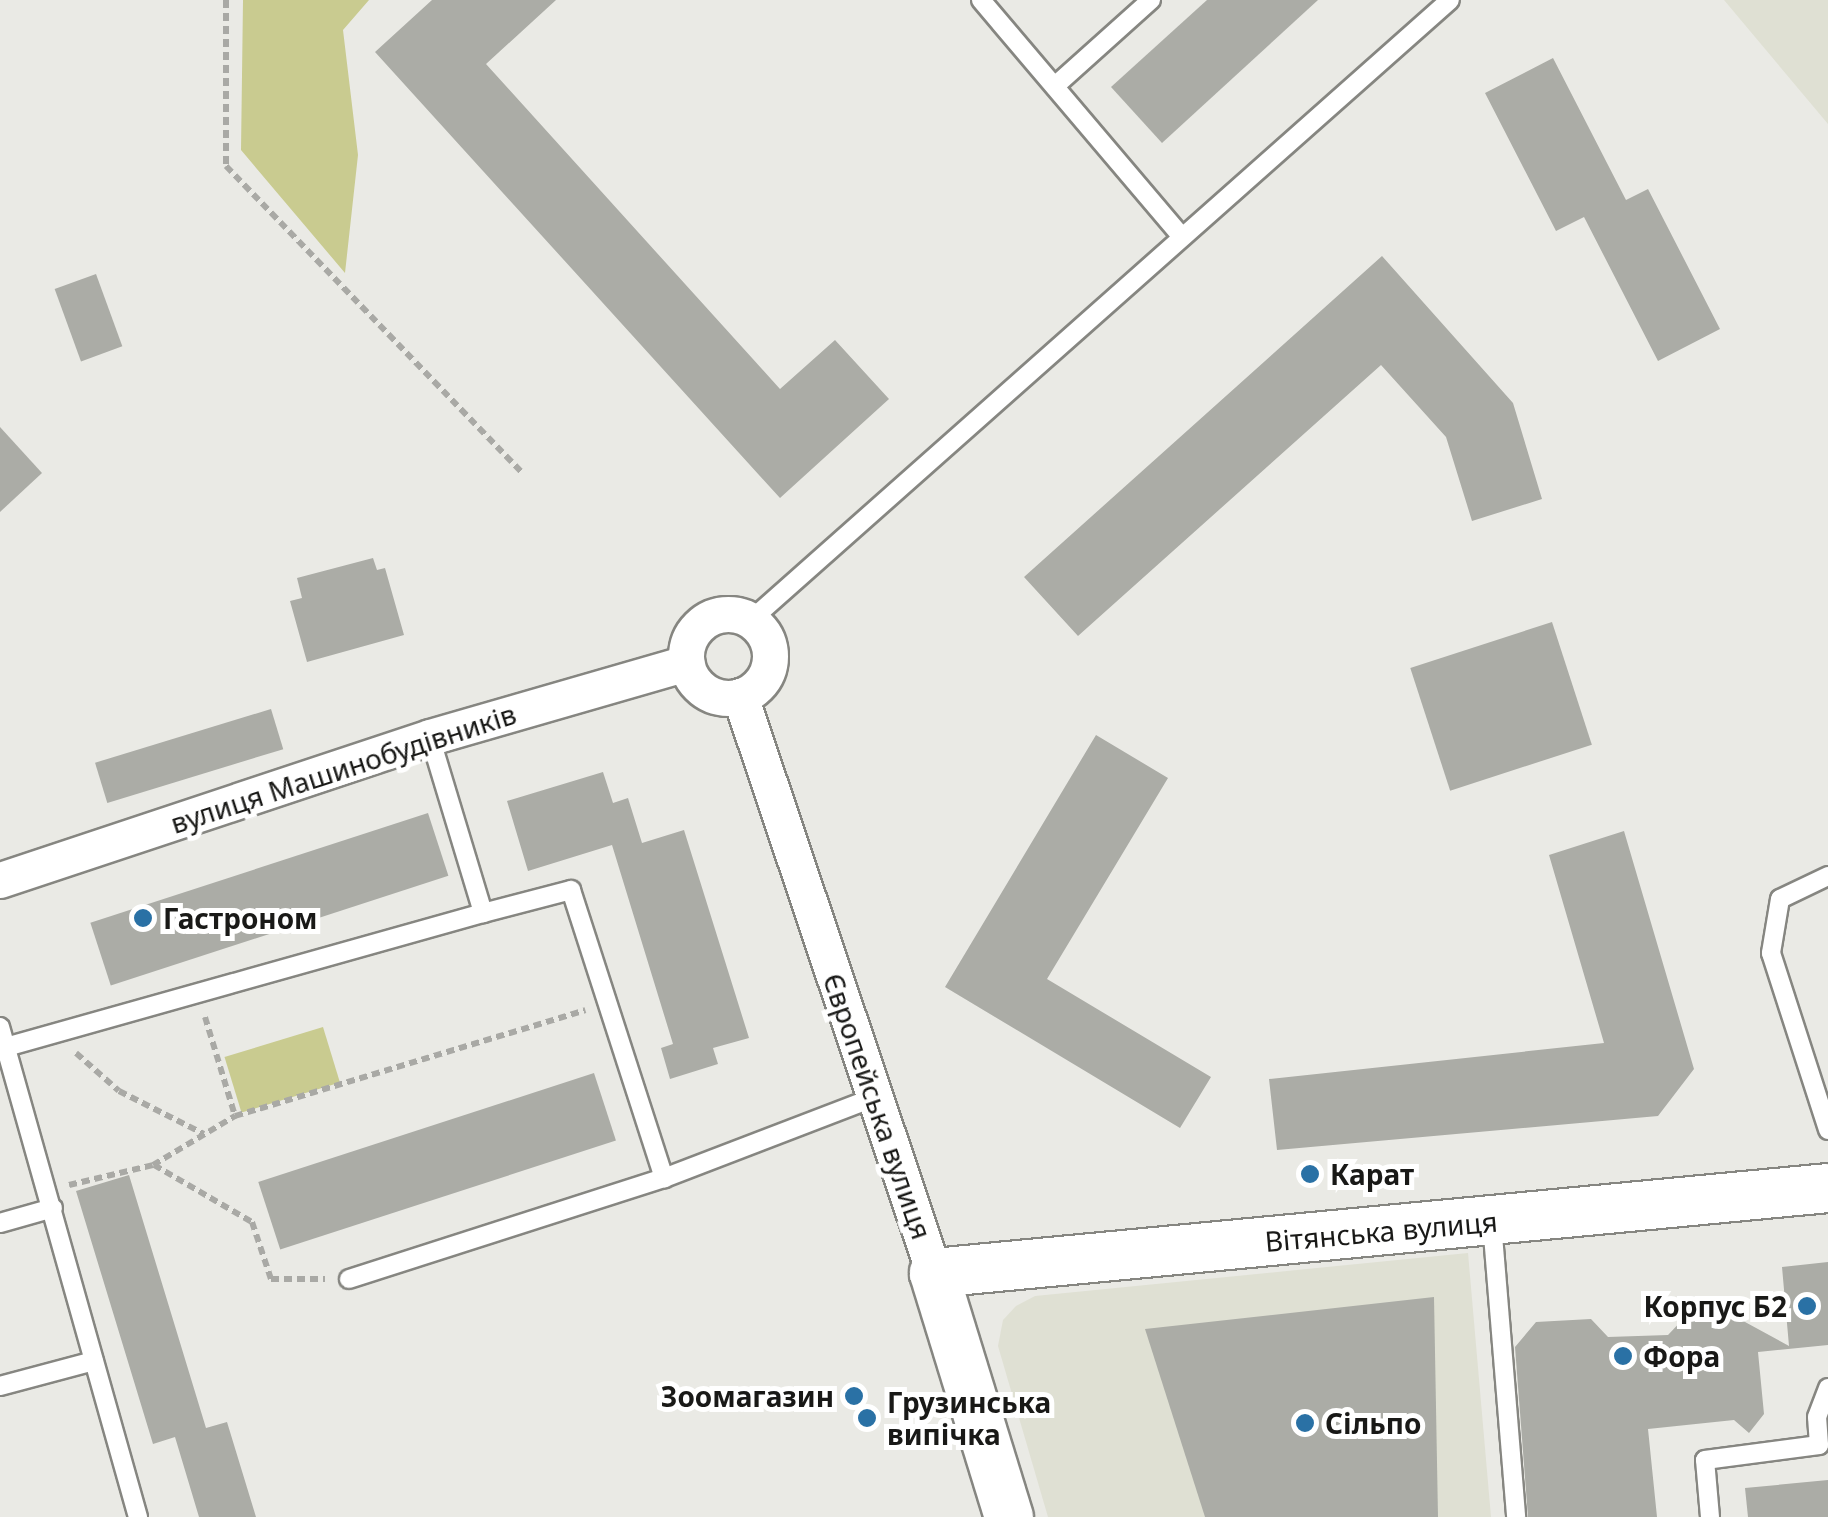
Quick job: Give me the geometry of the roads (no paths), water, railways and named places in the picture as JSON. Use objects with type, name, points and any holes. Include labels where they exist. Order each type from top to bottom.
[{"type":"street","points":[[711,617],[751,620],[768,642],[768,668],[740,696],[700,687],[688,663],[691,636],[711,617]]},
{"type":"street","name":"вулиця Машинобудівників","points":[[0,880],[430,737],[688,663]]},
{"type":"street","name":"Європейська вулиця","points":[[740,696],[934,1273],[1010,1517]]},
{"type":"street","name":"Вітянська вулиця","points":[[934,1273],[1828,1188]]},
{"type":"lane","points":[[981,0],[1180,234]]},
{"type":"lane","points":[[1055,86],[1151,0]]},
{"type":"lane","points":[[751,620],[1180,234],[1450,0]]},
{"type":"lane","points":[[430,737],[483,913]]},
{"type":"lane","points":[[1828,876],[1780,899],[1770,953],[1828,1130]]},
{"type":"lane","points":[[6,1048],[571,890],[664,1178]]},
{"type":"lane","points":[[0,1028],[138,1517]]},
{"type":"lane","points":[[349,1279],[664,1178],[875,1097]]},
{"type":"lane","points":[[0,1223],[51,1199]]},
{"type":"lane","points":[[1492,1220],[1516,1517]]},
{"type":"lane","points":[[0,1386],[94,1360]]},
{"type":"lane","points":[[1710,1517],[1705,1460],[1819,1445],[1817,1416],[1828,1388]]},
{"type":"place","name":"Гастроном","points":[[143,918]]},
{"type":"place","name":"Карат","points":[[1310,1174]]},
{"type":"place","name":"Корпус Б2","points":[[1807,1306]]},
{"type":"place","name":"Фора","points":[[1623,1356]]},
{"type":"place","name":"Зоомагазин","points":[[854,1396]]},
{"type":"place","name":"Грузинська випічка","points":[[867,1418]]},
{"type":"place","name":"Сільпо","points":[[1305,1423]]}]
